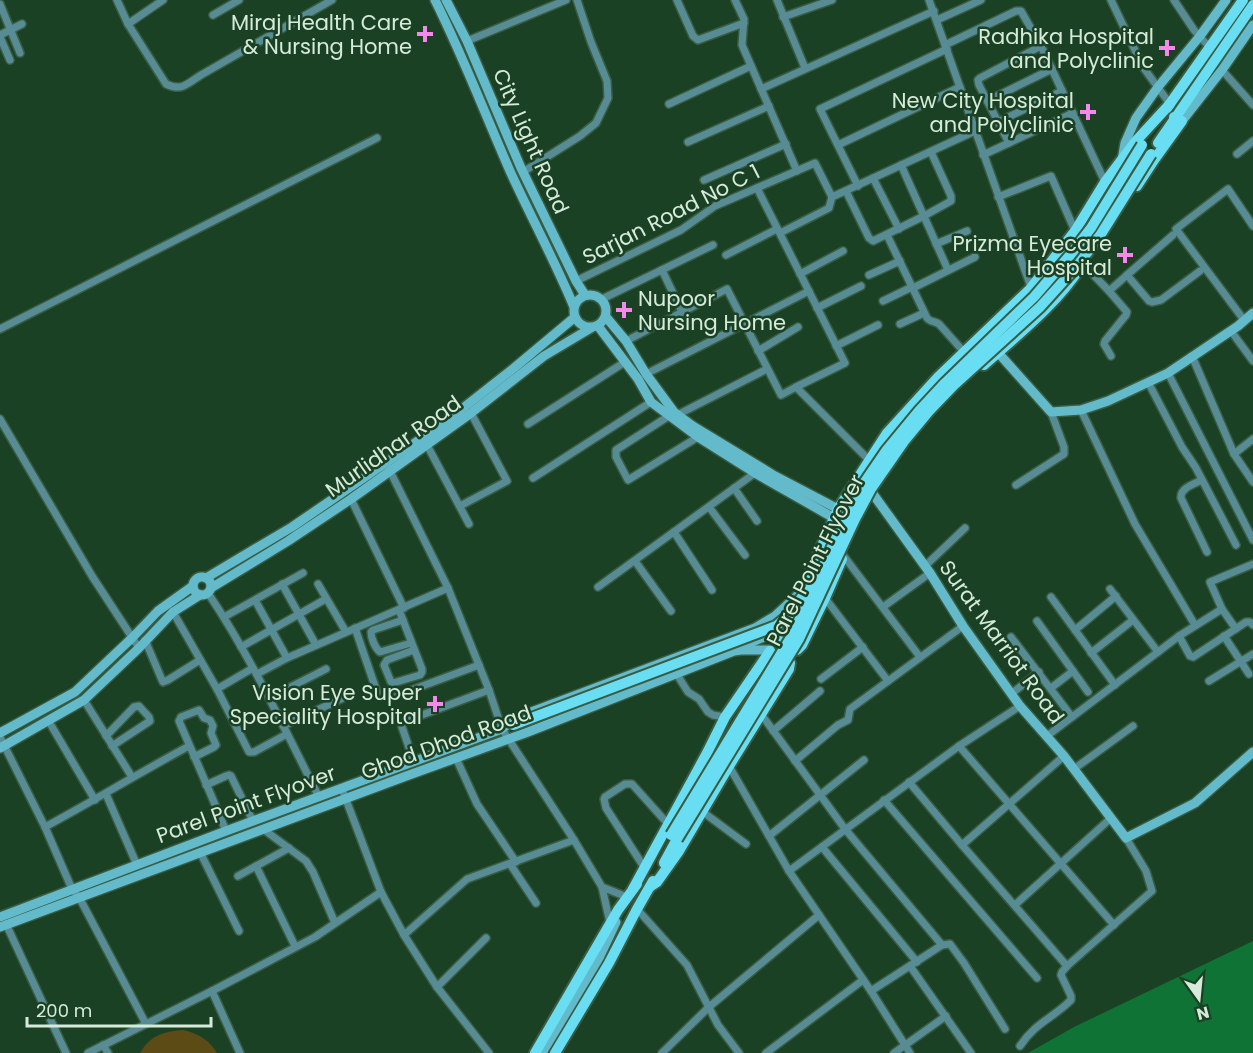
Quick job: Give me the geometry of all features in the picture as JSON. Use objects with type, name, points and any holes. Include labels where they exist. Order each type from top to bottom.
[{"type":"main road","points":[[435,0],[456,43],[511,172],[564,283],[575,312],[581,325],[594,327],[601,324],[606,317],[606,307],[602,299],[594,295],[585,296],[578,300],[575,312]]},
{"type":"main road","name":"City Light Road","points":[[446,0],[523,172],[585,296]]},
{"type":"main road","points":[[1122,160],[1125,143],[1136,118],[1226,0]]},
{"type":"main road","points":[[779,637],[836,513],[887,433],[938,377],[1030,288],[1075,231],[1135,142],[1170,104],[1243,0]]},
{"type":"main road","points":[[797,650],[802,645],[827,594],[873,494],[896,460],[917,432],[953,392],[1048,307],[1071,282],[1106,236],[1178,119],[1253,5]]},
{"type":"main road","points":[[1178,119],[1222,70],[1253,27]]},
{"type":"main road","name":"Parel Point Flyover","points":[[555,1053],[609,963],[651,886],[672,833],[793,634],[845,518],[862,486],[886,451],[919,411],[1034,297],[1071,254],[1091,228],[1170,104]]},
{"type":"main road","name":"Parel Point Flyover","points":[[630,893],[799,639],[855,519],[871,489],[905,440],[954,385],[1040,307],[1078,265],[1101,234],[1150,154],[1178,119]]},
{"type":"main road","name":"Murlidhar Road","points":[[1,741],[48,720],[84,700],[173,612],[288,541],[351,498],[388,466],[514,368],[575,312]]},
{"type":"main road","points":[[982,335],[1052,412],[1081,410],[1108,401],[1168,373],[1231,331],[1253,313]]},
{"type":"main road","points":[[606,317],[626,341],[673,414],[698,437],[755,473],[858,525]]},
{"type":"main road","points":[[594,327],[625,362],[651,402],[836,513]]},
{"type":"main road","name":"Murlidhar Road","points":[[206,578],[388,466],[427,445],[544,356],[594,327]]},
{"type":"main road","name":"Surat Marriot Road","points":[[873,494],[927,569],[963,626],[1011,694],[1064,756],[1126,838]]},
{"type":"main road","points":[[507,727],[776,626],[787,617],[821,572]]},
{"type":"main road","points":[[1,741],[70,695],[158,611],[193,586],[197,578],[206,578],[210,582],[206,592],[195,592],[193,586]]},
{"type":"main road","points":[[802,591],[827,594]]},
{"type":"main road","name":"Ghod Dhod Road","points":[[507,727],[518,717],[755,628],[769,620],[802,591]]},
{"type":"main road","points":[[738,650],[771,634],[779,637]]},
{"type":"main road","points":[[535,1053],[644,867],[672,833],[725,717],[770,650],[772,642],[785,636],[793,640],[797,650],[789,669],[679,851],[657,882],[651,886]]},
{"type":"main road","name":"Ghod Dhod Road","points":[[2,923],[76,893],[263,829],[344,793],[456,758],[528,732],[738,650],[770,650]]},
{"type":"main road","points":[[770,650],[773,659],[777,662],[790,663]]},
{"type":"main road","name":"Parel Point Flyover","points":[[76,893],[137,865],[319,797],[344,793],[414,762],[507,727]]},
{"type":"main road","points":[[1126,838],[1196,803],[1253,753]]},
{"type":"main road","points":[[542,1053],[599,958],[620,914],[620,907]]},
{"type":"street","points":[[117,0],[128,24],[166,84],[173,88],[181,88],[332,0]]},
{"type":"street","points":[[128,24],[163,0]]},
{"type":"street","points":[[213,15],[239,0]]},
{"type":"street","points":[[466,41],[566,0]]},
{"type":"street","points":[[523,172],[580,136],[596,123],[608,98],[607,81],[577,0]]},
{"type":"street","points":[[677,0],[693,36],[698,40],[744,23]]},
{"type":"street","points":[[735,0],[744,23],[742,45],[797,171]]},
{"type":"street","points":[[783,17],[832,0]]},
{"type":"street","points":[[929,0],[1030,288],[1048,307]]},
{"type":"street","points":[[937,20],[981,0]]},
{"type":"street","points":[[1111,0],[1140,62],[1170,104]]},
{"type":"street","points":[[1174,0],[1194,30],[1210,48]]},
{"type":"street","points":[[779,1],[783,17],[805,68]]},
{"type":"street","points":[[0,4],[20,53]]},
{"type":"street","points":[[858,186],[820,108],[1019,10],[1023,13],[1041,46],[1106,182]]},
{"type":"street","points":[[761,89],[934,11]]},
{"type":"street","points":[[10,60],[0,36],[22,24]]},
{"type":"street","points":[[1009,143],[978,84],[979,79],[1041,46]]},
{"type":"street","points":[[669,104],[751,66]]},
{"type":"street","points":[[987,101],[1052,69]]},
{"type":"street","points":[[1222,70],[1253,105]]},
{"type":"street","points":[[838,145],[960,87]]},
{"type":"street","points":[[998,122],[1062,91]]},
{"type":"street","points":[[688,142],[769,106]]},
{"type":"street","points":[[984,155],[1072,113]]},
{"type":"street","points":[[726,255],[829,208],[832,198],[975,131]]},
{"type":"street","points":[[0,329],[377,138]]},
{"type":"street","points":[[1237,154],[1253,141]]},
{"type":"street","points":[[704,180],[786,144]]},
{"type":"street","points":[[846,191],[869,238],[873,241],[887,235],[949,203],[952,199],[931,152]]},
{"type":"street","name":"Sarjan Road No C 1","points":[[576,281],[681,230],[715,206],[815,163],[832,198]]},
{"type":"street","points":[[901,165],[948,270]]},
{"type":"street","points":[[998,197],[1051,176],[1075,231]]},
{"type":"street","points":[[873,178],[899,229]]},
{"type":"street","points":[[626,341],[727,289],[780,395],[845,363],[757,188]]},
{"type":"street","points":[[1244,320],[1176,229],[1228,189],[1253,226]]},
{"type":"street","points":[[936,244],[967,231]]},
{"type":"street","points":[[887,235],[928,320],[939,324],[964,352]]},
{"type":"street","points":[[1109,291],[1173,235]]},
{"type":"street","points":[[602,299],[713,245]]},
{"type":"street","points":[[800,274],[843,251]]},
{"type":"street","points":[[883,301],[975,257]]},
{"type":"street","points":[[869,275],[900,261]]},
{"type":"street","points":[[1083,264],[1127,312],[1105,341],[1104,344],[1111,356]]},
{"type":"street","points":[[662,270],[682,312]]},
{"type":"street","points":[[1127,275],[1152,302],[1161,300],[1200,271]]},
{"type":"street","points":[[817,308],[861,286]]},
{"type":"street","points":[[646,374],[809,291]]},
{"type":"street","points":[[900,324],[924,313]]},
{"type":"street","points":[[837,346],[878,325]]},
{"type":"street","points":[[758,351],[798,327]]},
{"type":"street","points":[[1231,331],[1253,361]]},
{"type":"street","points":[[1192,356],[1234,454],[1253,482]]},
{"type":"street","points":[[528,424],[625,362]]},
{"type":"street","points":[[698,437],[628,480],[616,457],[616,450],[673,414],[767,369]]},
{"type":"street","points":[[1168,373],[1253,540]]},
{"type":"street","points":[[1148,382],[1236,545]]},
{"type":"street","points":[[796,387],[869,460]]},
{"type":"street","points":[[533,478],[651,402]]},
{"type":"street","points":[[1081,410],[1135,524],[1196,625]]},
{"type":"street","points":[[1016,485],[1064,454],[1064,447],[1052,412]]},
{"type":"street","points":[[460,506],[507,481],[471,413]]},
{"type":"street","points":[[0,419],[88,569],[132,638],[142,644],[163,682],[200,660]]},
{"type":"street","points":[[1234,454],[1253,439]]},
{"type":"street","points":[[427,445],[470,525]]},
{"type":"street","points":[[388,466],[448,588],[489,690],[507,727],[508,739],[602,887],[610,923]]},
{"type":"street","points":[[598,588],[755,473]]},
{"type":"street","points":[[1202,480],[1180,493],[1207,552]]},
{"type":"street","points":[[734,488],[757,521]]},
{"type":"street","points":[[351,498],[401,609],[422,672],[420,675],[391,682],[384,665],[385,662],[413,646]]},
{"type":"street","points":[[709,507],[746,555]]},
{"type":"street","points":[[883,607],[927,569],[965,528]]},
{"type":"street","points":[[674,532],[712,590]]},
{"type":"street","points":[[843,555],[920,657]]},
{"type":"street","points":[[635,561],[671,610]]},
{"type":"street","points":[[1236,629],[1222,609],[1210,582],[1253,564]]},
{"type":"street","points":[[224,617],[303,573]]},
{"type":"street","points":[[282,584],[316,645]]},
{"type":"street","points":[[318,584],[346,632]]},
{"type":"street","points":[[217,689],[448,588]]},
{"type":"street","points":[[1110,589],[1158,652]]},
{"type":"street","points":[[206,592],[224,617],[255,671],[319,797]]},
{"type":"street","points":[[827,594],[888,681]]},
{"type":"street","points":[[1074,630],[1116,596]]},
{"type":"street","points":[[1051,597],[1115,685]]},
{"type":"street","points":[[255,600],[287,658]]},
{"type":"street","points":[[241,647],[324,600]]},
{"type":"street","points":[[1047,736],[1179,636],[1222,609]]},
{"type":"street","points":[[173,612],[217,689],[249,752],[254,752],[287,734]]},
{"type":"street","points":[[403,620],[373,630],[370,635],[380,652],[413,646]]},
{"type":"street","points":[[1091,652],[1133,620]]},
{"type":"street","points":[[1037,621],[1088,692]]},
{"type":"street","points":[[1179,636],[1190,656],[1193,657],[1246,622],[1253,625]]},
{"type":"street","points":[[795,761],[838,725],[848,720],[850,709],[963,626]]},
{"type":"street","points":[[355,628],[377,692]]},
{"type":"street","points":[[1224,636],[1249,674]]},
{"type":"street","points":[[1011,637],[1072,717]]},
{"type":"street","points":[[821,679],[863,647]]},
{"type":"street","points":[[1209,681],[1253,654]]},
{"type":"street","points":[[398,696],[479,665]]},
{"type":"street","points":[[269,698],[326,669]]},
{"type":"street","points":[[1051,688],[1073,671]]},
{"type":"street","points":[[1011,694],[1039,672]]},
{"type":"street","points":[[676,673],[688,692],[699,699],[708,712],[725,717]]},
{"type":"street","points":[[414,762],[402,727],[403,722],[489,690]]},
{"type":"street","points":[[773,731],[820,691]]},
{"type":"street","points":[[283,726],[343,698]]},
{"type":"street","points":[[84,700],[132,777]]},
{"type":"street","points":[[106,735],[134,707],[139,706],[150,717],[148,723],[112,746]]},
{"type":"street","points":[[789,871],[959,746],[1020,706]]},
{"type":"street","points":[[194,757],[216,745],[211,733],[213,726],[199,710],[179,719],[189,746],[226,831]]},
{"type":"street","points":[[761,714],[845,829],[942,945]]},
{"type":"street","points":[[48,720],[94,800]]},
{"type":"street","points":[[1074,769],[1133,726]]},
{"type":"street","points":[[1,741],[76,893],[146,1024]]},
{"type":"street","points":[[45,827],[189,746]]},
{"type":"street","points":[[959,746],[1113,925]]},
{"type":"street","points":[[707,753],[729,766],[789,871],[910,1053]]},
{"type":"street","points":[[962,845],[1064,756]]},
{"type":"street","points":[[456,758],[477,804],[536,903]]},
{"type":"street","points":[[769,836],[864,760]]},
{"type":"street","points":[[206,785],[230,775],[253,821]]},
{"type":"street","points":[[909,782],[1067,966]]},
{"type":"street","points":[[644,867],[606,808],[604,799],[625,784],[632,784],[672,833]]},
{"type":"street","points":[[344,793],[381,892],[404,935],[437,987],[489,1053]]},
{"type":"street","points":[[106,794],[137,865]]},
{"type":"street","points":[[884,800],[1037,978]]},
{"type":"street","points":[[703,812],[747,844]]},
{"type":"street","points":[[1015,905],[1112,818]]},
{"type":"street","points":[[263,829],[302,857],[309,866],[336,923]]},
{"type":"street","points":[[1020,1046],[1036,1027],[1071,1000],[1061,975],[1067,966],[1152,891],[1146,871],[1126,838]]},
{"type":"street","points":[[404,935],[464,881],[574,840]]},
{"type":"street","points":[[822,847],[914,964],[971,1053]]},
{"type":"street","points":[[238,876],[289,848]]},
{"type":"street","points":[[200,852],[238,931]]},
{"type":"street","points":[[256,866],[295,946]]},
{"type":"street","points":[[602,887],[630,893]]},
{"type":"street","points":[[88,1053],[315,937],[381,892]]},
{"type":"street","points":[[637,909],[687,964],[718,1024],[739,1053]]},
{"type":"street","points":[[662,1053],[709,1007],[819,915]]},
{"type":"street","points":[[2,923],[66,1053]]},
{"type":"street","points":[[437,987],[486,938]]},
{"type":"street","points":[[870,991],[942,945],[950,944],[1005,1029]]},
{"type":"street","points":[[766,1053],[863,980]]},
{"type":"street","points":[[212,991],[240,1053]]},
{"type":"street","points":[[894,1053],[946,1016]]},
{"type":"street","points":[[103,1045],[108,1053]]},
{"type":"shaded area","points":[[1253,941],[1253,1053],[1028,1053],[1074,1027]]},
{"type":"shaded area","points":[[184,1030],[203,1038],[217,1053],[140,1053],[153,1038],[171,1031]]},
{"type":"place","name":"Miraj Health Care & Nursing Home","points":[[425,34]]},
{"type":"place","name":"Radhika Hospital and Polyclinic","points":[[1167,48]]},
{"type":"place","name":"New City Hospital and Polyclinic","points":[[1088,112]]},
{"type":"place","name":"Prizma Eyecare Hospital","points":[[1125,255]]},
{"type":"place","name":"Nupoor Nursing Home","points":[[624,310]]},
{"type":"place","name":"Vision Eye Super Speciality Hospital","points":[[435,704]]}]
